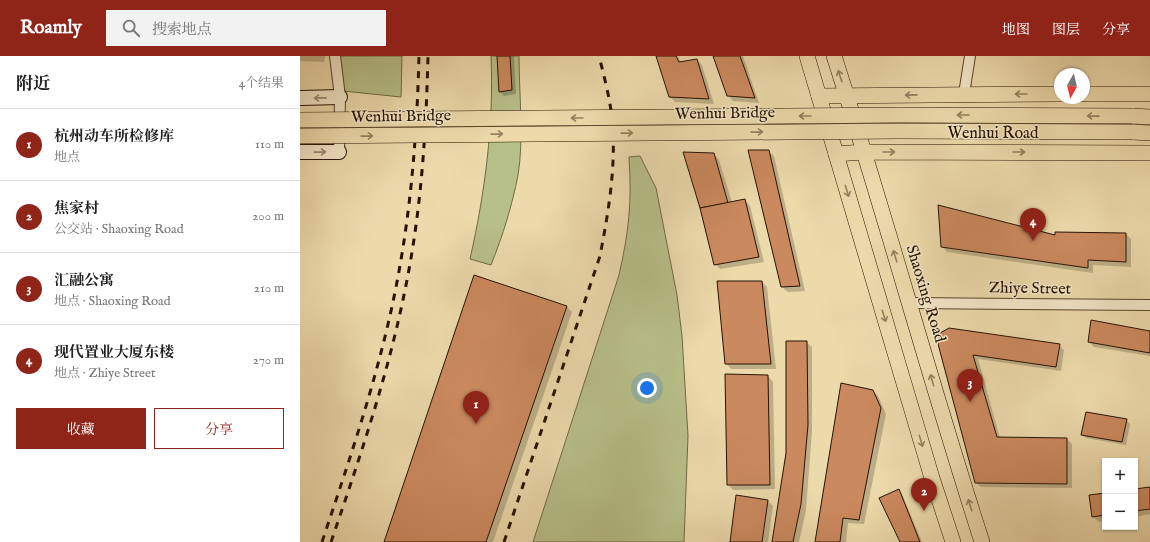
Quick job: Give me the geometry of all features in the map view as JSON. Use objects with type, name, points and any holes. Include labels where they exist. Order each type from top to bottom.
[{"type":"main road","points":[[807,56],[930,471],[953,542]]},
{"type":"main road","name":"Shaoxing Road","points":[[834,56],[910,302],[957,466],[982,542]]},
{"type":"main road","points":[[819,96],[1054,94]]},
{"type":"main road","points":[[1090,94],[1150,94]]},
{"type":"main road","name":"Wenhui Bridge","points":[[300,120],[899,115],[1150,117]]},
{"type":"main road","name":"Wenhui Bridge","points":[[300,136],[898,131],[1150,133]]},
{"type":"main road","name":"Wenhui Road","points":[[836,154],[863,152],[1150,153]]},
{"type":"street","points":[[300,152],[339,152],[340,97],[335,56]]},
{"type":"street","points":[[964,94],[970,56]]},
{"type":"street","points":[[300,98],[340,97]]},
{"type":"street","name":"Zhiye Street","points":[[910,302],[1150,305]]},
{"type":"green space","points":[[340,56],[402,56],[401,97],[343,91]]},
{"type":"green space","points":[[491,56],[519,56],[521,147],[516,187],[507,220],[491,265],[470,259],[484,184],[490,133],[492,82]]},
{"type":"green space","points":[[640,156],[656,188],[677,295],[682,336],[688,436],[684,542],[533,542],[619,275],[629,216],[629,157]]},
{"type":"building","points":[[497,56],[510,56],[512,90],[499,92]]},
{"type":"building","points":[[656,56],[676,56],[679,62],[697,59],[709,99],[669,97]]},
{"type":"building","points":[[713,56],[740,56],[755,98],[727,96]]},
{"type":"building","points":[[748,150],[769,150],[800,286],[781,287]]},
{"type":"building","points":[[683,152],[714,153],[728,203],[700,208]]},
{"type":"building","points":[[745,199],[759,257],[714,265],[700,208]]},
{"type":"building","points":[[938,205],[1055,235],[1055,232],[1126,233],[1126,262],[1088,260],[1088,268],[941,247]]},
{"type":"building","points":[[474,275],[567,306],[486,542],[384,542]]},
{"type":"building","points":[[717,281],[762,281],[771,364],[725,364]]},
{"type":"building","points":[[1091,320],[1150,331],[1150,353],[1088,342]]},
{"type":"building","points":[[949,328],[1060,344],[1056,367],[973,355],[997,437],[1067,438],[1067,484],[975,483],[938,344],[940,333]]},
{"type":"building","points":[[786,341],[807,341],[808,425],[801,504],[793,542],[772,542],[786,453]]},
{"type":"building","points":[[725,374],[768,375],[770,485],[727,485]]},
{"type":"building","points":[[841,383],[873,390],[881,408],[859,520],[843,518],[840,542],[815,542]]},
{"type":"building","points":[[1086,412],[1127,419],[1122,442],[1081,435]]},
{"type":"building","points":[[1150,487],[1150,509],[1138,511],[1138,489]]},
{"type":"building","points":[[899,489],[920,542],[900,542],[879,498]]},
{"type":"building","points":[[1102,493],[1102,515],[1092,517],[1089,495]]},
{"type":"building","points":[[736,495],[768,500],[762,542],[730,542]]},
{"type":"railway","points":[[322,542],[372,384],[396,287],[406,230],[412,172],[417,114],[419,56]]},
{"type":"railway","points":[[331,542],[362,449],[381,385],[405,290],[415,232],[422,174],[428,56]]},
{"type":"railway","points":[[504,542],[600,256],[610,194],[613,163],[613,131],[608,93],[599,56]]},
{"type":"place","name":"现代置业大厦东楼","points":[[1033,241]]},
{"type":"place","name":"汇融公寓","points":[[970,402]]},
{"type":"place","name":"杭州动车所检修库","points":[[476,424]]},
{"type":"place","name":"焦家村","points":[[924,511]]}]
